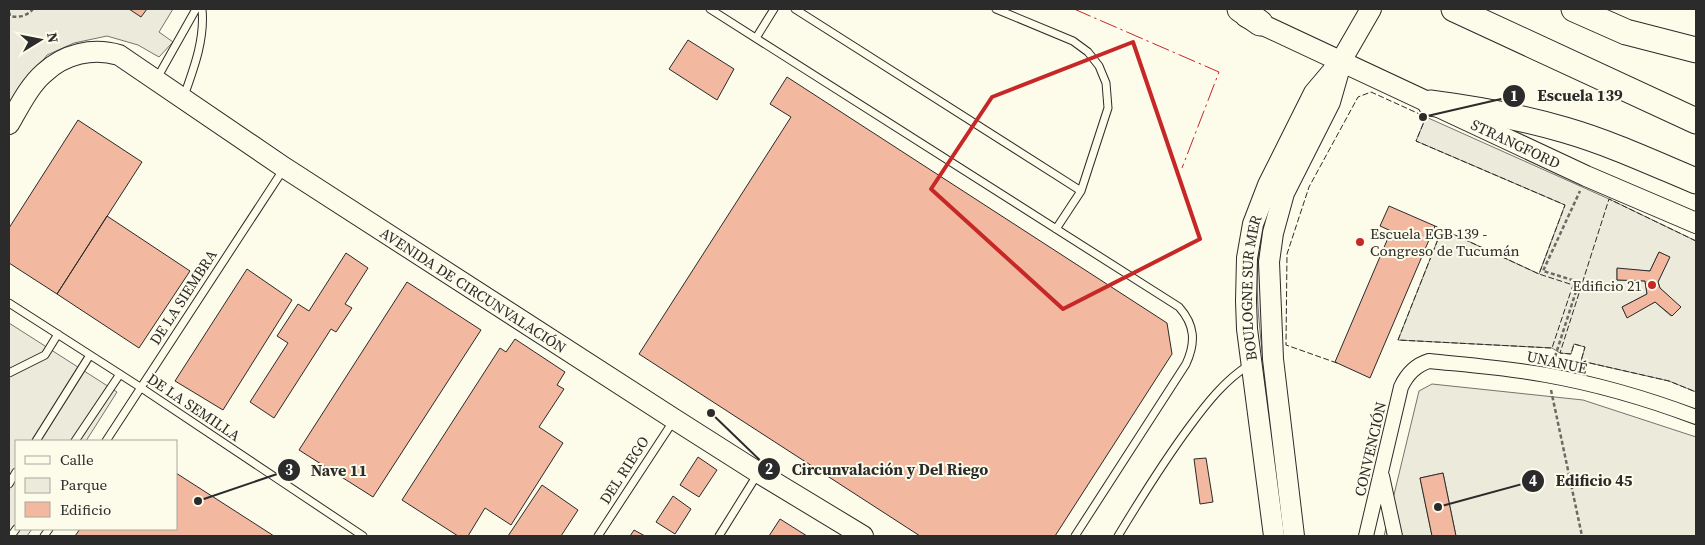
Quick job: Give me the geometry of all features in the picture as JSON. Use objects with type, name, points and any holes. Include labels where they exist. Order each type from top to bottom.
[{"type":"highway","points":[[1454,9],[1696,121]]},
{"type":"highway","points":[[1574,9],[1626,32],[1696,50]]},
{"type":"highway","points":[[1430,103],[1470,108],[1566,130],[1631,154],[1696,182]]},
{"type":"street","name":"STRANGFORD","points":[[1228,9],[1250,16],[1341,61],[1586,176],[1696,223]]},
{"type":"street","name":"BOULOGNE SUR MER","points":[[1274,536],[1251,364],[1246,301],[1247,258],[1253,224],[1268,185],[1314,93],[1341,61],[1371,9]]},
{"type":"street","name":"AVENIDA DE CIRCUNVALACIÓN","points":[[9,124],[34,84],[44,72],[62,60],[83,52],[105,51],[119,55],[285,168],[759,474],[863,536]]},
{"type":"street","name":"BOULOGNE SUR MER","points":[[1294,536],[1273,359],[1269,262],[1273,232],[1284,193],[1330,102],[1341,61]]},
{"type":"street","name":"UNANUÉ","points":[[1411,372],[1420,364],[1429,361],[1521,370],[1549,375],[1656,402],[1696,417]]},
{"type":"street","name":"CONVENCIÓN","points":[[1366,536],[1401,387],[1411,372]]},
{"type":"street","points":[[1382,470],[1386,501],[1395,536]]},
{"type":"lane","points":[[156,80],[196,9]]},
{"type":"lane","points":[[183,98],[195,65],[204,25],[202,9]]},
{"type":"lane","points":[[710,9],[1179,307],[1187,316],[1192,329],[1193,341],[1191,353],[1186,364],[1075,536]]},
{"type":"lane","points":[[756,38],[774,9]]},
{"type":"lane","points":[[795,9],[1081,191]]},
{"type":"lane","points":[[996,9],[1073,41],[1088,52],[1099,66],[1106,83],[1108,108],[1081,191],[1056,229]]},
{"type":"lane","name":"DE LA SIEMBRA","points":[[107,440],[285,168]]},
{"type":"lane","name":"DE LA SEMILLA","points":[[9,303],[140,387],[363,536]]},
{"type":"lane","points":[[9,373],[45,354],[58,334]]},
{"type":"lane","points":[[37,440],[90,355]]},
{"type":"lane","points":[[1118,536],[1164,461],[1201,411],[1222,386],[1237,372],[1251,364]]},
{"type":"lane","points":[[76,440],[120,374]]},
{"type":"lane","name":"DEL RIEGO","points":[[598,536],[674,419]]},
{"type":"lane","points":[[719,536],[759,474]]},
{"type":"path","points":[[9,12],[10,16],[17,17],[28,14],[33,9]]},
{"type":"path","points":[[1582,536],[1549,375],[1579,282],[1543,271],[1586,176]]},
{"type":"highlighted area","points":[[1133,42],[1200,239],[1063,309],[931,189],[992,97]]},
{"type":"green space","points":[[9,9],[173,9],[159,32],[173,42],[159,57],[138,45],[107,36],[74,43],[47,55],[9,109]]},
{"type":"green space","points":[[1318,101],[1264,231],[1259,268],[1267,369],[1287,536],[1282,536],[1259,321],[1258,260],[1263,230],[1274,197]]},
{"type":"green space","points":[[1426,117],[1609,199],[1696,241],[1696,392],[1669,381],[1581,361],[1585,347],[1574,344],[1571,354],[1560,353],[1552,348],[1398,340],[1442,229],[1539,274],[1565,205],[1416,141]],"holes":[[[1659,252],[1669,257],[1658,282],[1660,288],[1680,307],[1671,316],[1655,302],[1627,317],[1622,307],[1647,294],[1645,281],[1617,280],[1617,269],[1650,271]]]},
{"type":"green space","points":[[1432,384],[1583,400],[1696,437],[1696,536],[1456,536],[1443,473],[1420,478],[1432,536],[1384,536],[1419,391]]},
{"type":"shaded area","points":[[9,323],[117,392],[87,440],[15,440],[15,530],[31,530],[27,536],[9,536]]},
{"type":"building","points":[[129,9],[147,9],[141,17]]},
{"type":"building","points":[[688,40],[734,69],[717,100],[669,69]]},
{"type":"building","points":[[787,77],[1167,323],[1172,354],[1055,536],[920,536],[639,354],[791,117],[770,104]]},
{"type":"building","points":[[78,120],[142,162],[57,294],[9,263],[9,228]]},
{"type":"building","points":[[1389,206],[1435,226],[1370,378],[1335,362],[1391,231],[1380,226]]},
{"type":"building","points":[[107,216],[190,271],[139,348],[57,294]]},
{"type":"building","name":"Edificio 21","points":[[1659,252],[1670,257],[1658,282],[1660,288],[1681,307],[1672,316],[1655,302],[1627,318],[1622,307],[1647,294],[1645,281],[1617,280],[1617,268],[1650,271]]},
{"type":"building","points":[[346,253],[368,268],[345,304],[352,308],[336,332],[331,329],[274,418],[250,402],[288,343],[277,336],[298,304],[309,311]]},
{"type":"building","points":[[247,269],[292,300],[223,410],[175,381]]},
{"type":"building","points":[[407,282],[481,330],[373,497],[299,450]]},
{"type":"building","points":[[515,339],[565,372],[557,385],[564,389],[539,427],[563,443],[511,525],[485,508],[468,536],[458,536],[402,500],[500,348],[506,352]]},
{"type":"building","points":[[698,457],[717,470],[699,497],[680,485]]},
{"type":"building","points":[[1206,458],[1213,502],[1200,504],[1194,459]]},
{"type":"building","points":[[1443,473],[1456,536],[1432,536],[1420,478]]},
{"type":"building","points":[[178,474],[274,536],[75,536],[79,530],[178,530]]},
{"type":"building","points":[[542,485],[578,510],[561,536],[508,536]]},
{"type":"building","points":[[673,496],[691,509],[675,534],[656,522]]},
{"type":"building","points":[[780,519],[807,536],[769,536]]},
{"type":"building","points":[[634,530],[645,536],[630,536]]},
{"type":"fence","points":[[1337,363],[1286,345],[1287,254],[1309,187],[1358,97],[1371,92],[1426,117],[1416,141],[1565,205],[1539,274]]},
{"type":"fence","points":[[1696,241],[1609,199],[1560,353],[1571,354],[1574,344],[1585,347],[1581,361],[1669,381],[1696,392]]},
{"type":"fence","points":[[1434,229],[1435,226],[1442,229],[1539,274],[1573,285],[1552,348],[1398,340],[1442,229]]},
{"type":"power","points":[[1074,9],[1219,72],[1182,168]]},
{"type":"place","name":"Escuela 139","points":[[1423,117]]},
{"type":"place","name":"Escuela EGB 139 - Congreso de Tucumán","points":[[1360,242]]},
{"type":"place","name":"Edificio 21","points":[[1652,285]]},
{"type":"place","name":"Circunvalación y Del Riego","points":[[711,413]]},
{"type":"place","name":"Nave 11","points":[[198,501]]},
{"type":"place","name":"Edificio 45","points":[[1438,507]]}]
